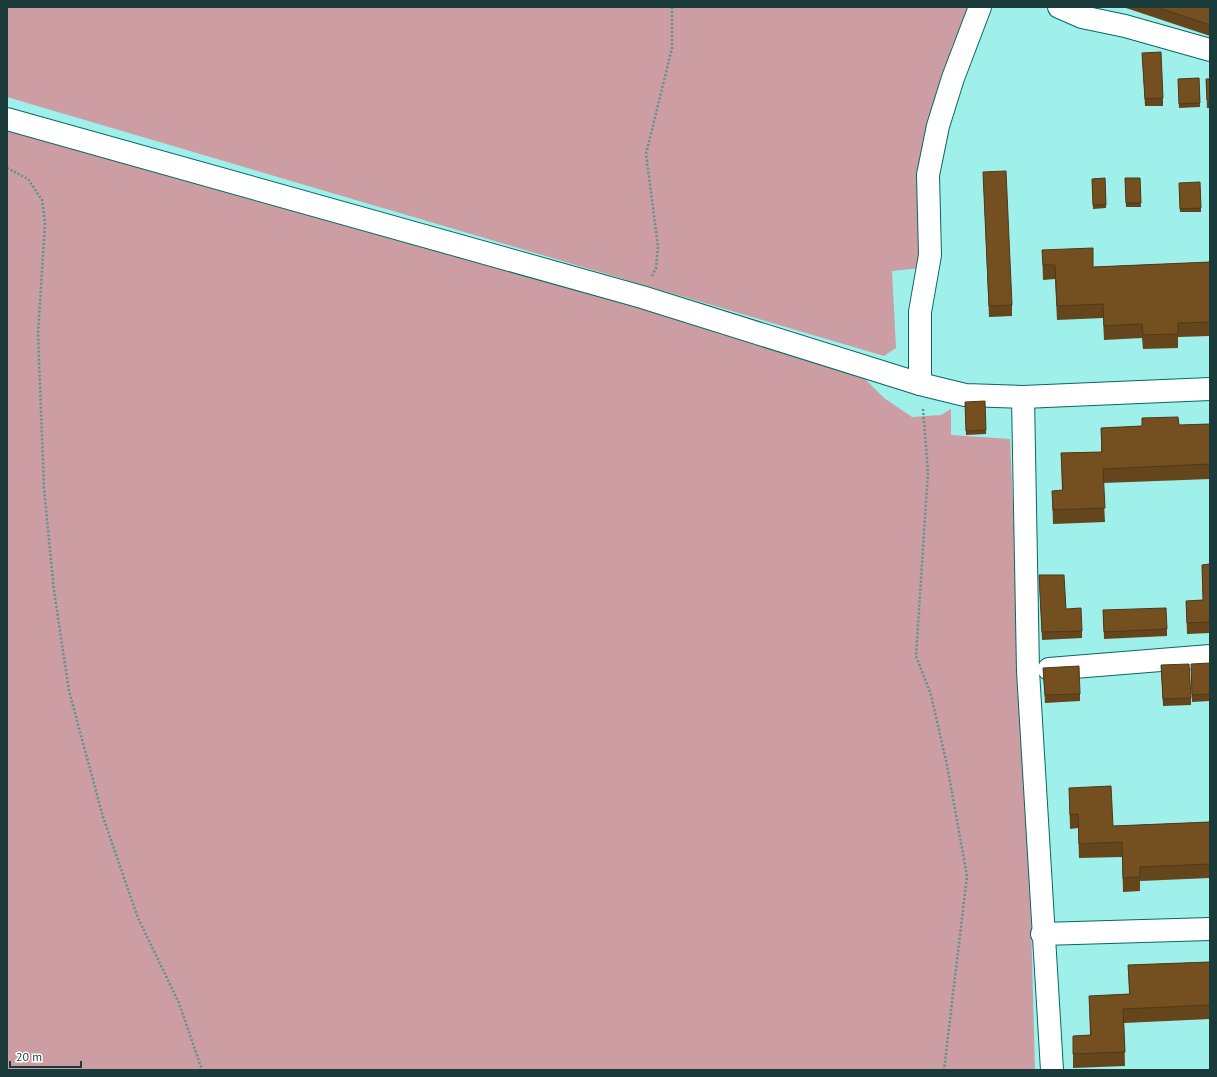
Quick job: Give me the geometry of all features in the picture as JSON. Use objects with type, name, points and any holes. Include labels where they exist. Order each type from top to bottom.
[{"type":"street","points":[[920,384],[920,312],[930,255],[928,175],[938,126],[953,78],[980,7]]},
{"type":"street","points":[[1059,7],[1082,18],[1125,26],[1210,50]]},
{"type":"street","points":[[7,119],[642,297],[920,384],[965,395],[1023,397],[1210,389]]},
{"type":"street","points":[[1023,397],[1028,671],[1042,934],[1052,1070]]},
{"type":"street","points":[[1028,671],[1210,656]]},
{"type":"street","points":[[1042,934],[1210,930]]},
{"type":"path","points":[[642,297],[656,268],[658,246],[646,154],[672,48],[672,7]]},
{"type":"path","points":[[7,168],[28,179],[42,200],[44,223],[38,334],[44,488],[54,591],[70,691],[108,832],[138,918],[179,1003],[202,1070]]},
{"type":"path","points":[[920,384],[928,472],[916,656],[931,696],[947,765],[967,876],[944,1070]]},
{"type":"shaded area","points":[[7,7],[973,7],[937,107],[921,268],[892,271],[896,348],[884,356],[7,97]]},
{"type":"shaded area","points":[[7,124],[858,372],[884,398],[912,417],[941,415],[951,409],[951,435],[1010,439],[1031,920],[1035,1070],[7,1070]]},
{"type":"building","points":[[1156,7],[1210,7],[1210,25]]},
{"type":"building","points":[[1161,52],[1163,98],[1145,99],[1142,53]]},
{"type":"building","points":[[1199,78],[1200,103],[1179,104],[1178,79]]},
{"type":"building","points":[[1206,79],[1210,79],[1210,100],[1207,100]]},
{"type":"building","points":[[1006,171],[1012,305],[989,306],[983,172]]},
{"type":"building","points":[[1105,178],[1106,205],[1093,205],[1092,179]]},
{"type":"building","points":[[1125,178],[1140,178],[1141,203],[1126,203]]},
{"type":"building","points":[[1200,182],[1201,208],[1180,209],[1179,183]]},
{"type":"building","points":[[1093,248],[1093,267],[1210,262],[1210,322],[1178,323],[1178,334],[1143,335],[1142,324],[1104,326],[1103,304],[1057,306],[1055,265],[1043,265],[1042,250]]},
{"type":"building","points":[[985,401],[986,430],[966,431],[965,402]]},
{"type":"building","points":[[1178,417],[1179,425],[1210,424],[1210,464],[1103,469],[1105,508],[1053,510],[1052,491],[1063,490],[1061,453],[1102,452],[1101,428],[1142,426],[1142,418]]},
{"type":"building","points":[[1210,564],[1210,622],[1187,623],[1186,601],[1203,600],[1202,565]]},
{"type":"building","points":[[1039,575],[1064,575],[1066,609],[1081,608],[1082,631],[1042,632]]},
{"type":"building","points":[[1166,608],[1167,629],[1104,632],[1103,610]]},
{"type":"building","points":[[1210,663],[1210,694],[1192,695],[1191,664]]},
{"type":"building","points":[[1189,664],[1191,698],[1163,699],[1161,665]]},
{"type":"building","points":[[1079,666],[1080,694],[1045,695],[1043,668]]},
{"type":"building","points":[[1111,786],[1113,826],[1210,822],[1210,864],[1140,867],[1140,877],[1123,878],[1122,842],[1079,844],[1078,814],[1070,815],[1069,788]]},
{"type":"building","points":[[1210,962],[1210,1005],[1123,1009],[1125,1052],[1073,1054],[1073,1036],[1091,1035],[1089,996],[1130,994],[1128,965]]}]
